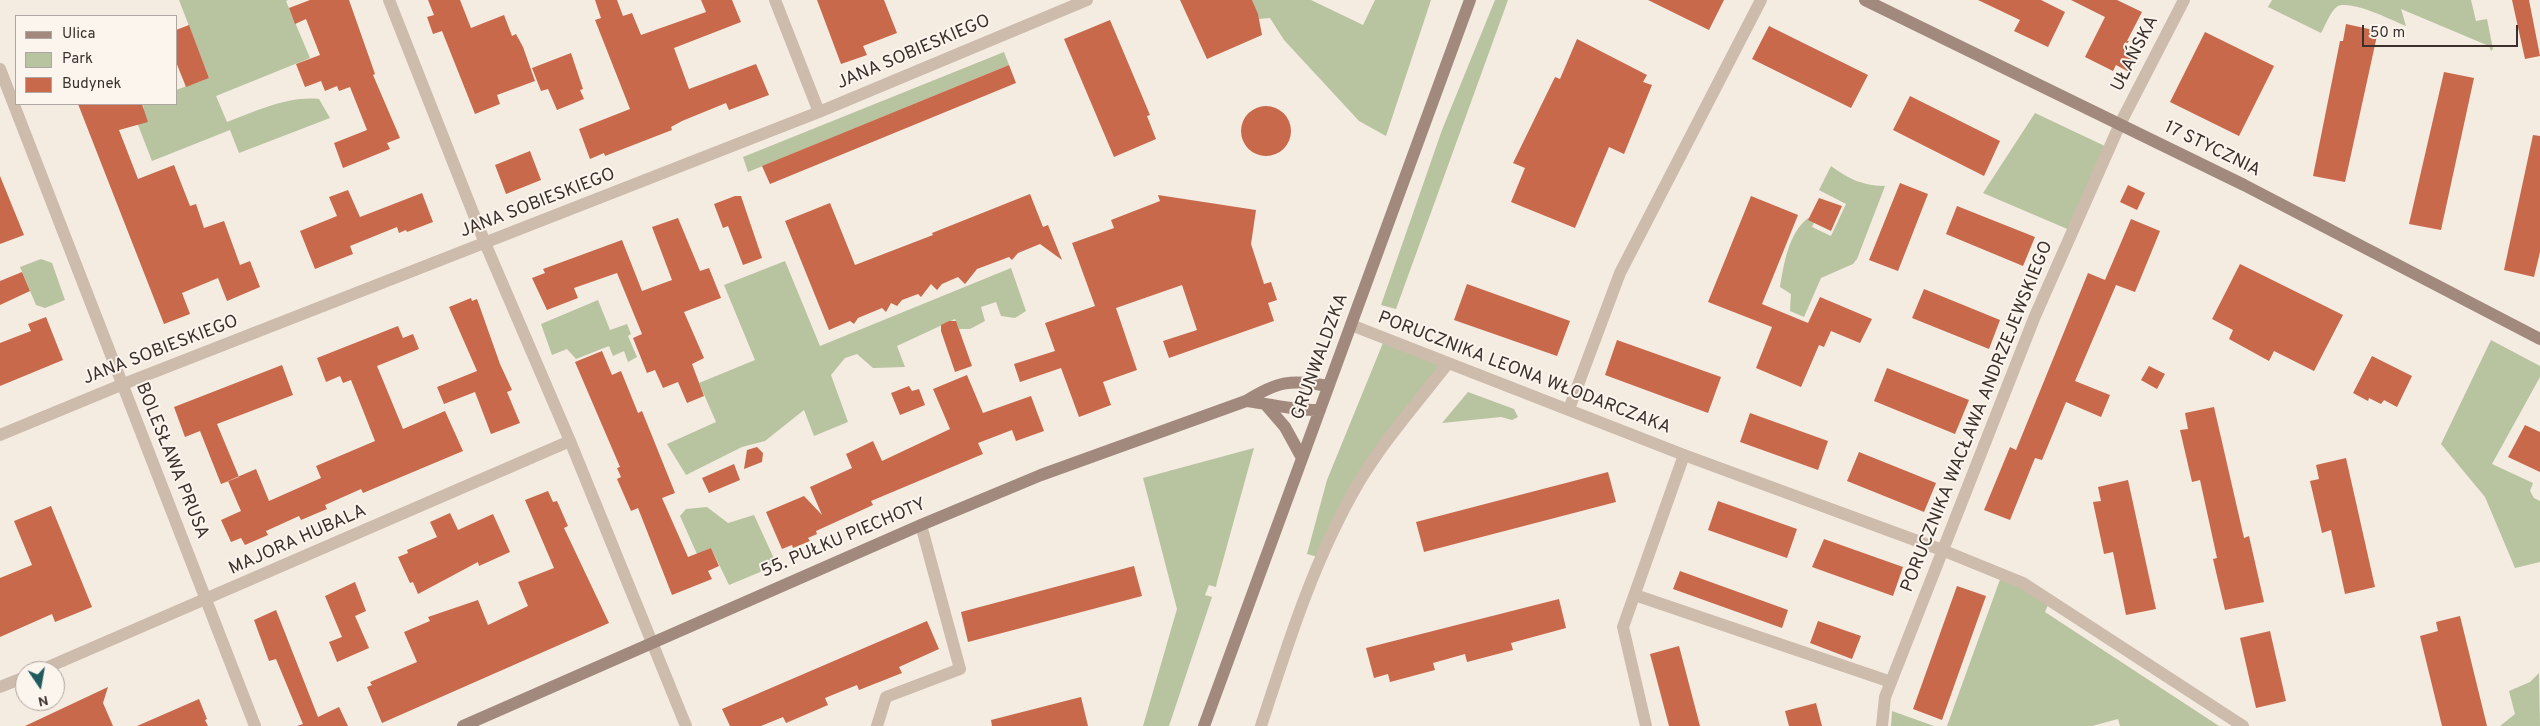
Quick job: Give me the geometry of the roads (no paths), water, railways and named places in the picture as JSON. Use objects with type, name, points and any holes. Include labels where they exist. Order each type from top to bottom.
[{"type":"street","points":[[389,0],[485,243],[570,441],[686,726]]},
{"type":"street","points":[[775,0],[818,112]]},
{"type":"street","name":"JANA SOBIESKIEGO","points":[[0,435],[122,385],[818,112],[1087,0]]},
{"type":"street","name":"GRUNWALDZKA","points":[[1204,726],[1470,0]]},
{"type":"street","points":[[1569,409],[1620,273],[1649,213],[1716,90],[1761,0]]},
{"type":"street","name":"17 STYCZNIA","points":[[1865,0],[2250,188],[2540,339]]},
{"type":"street","name":"UŁAŃSKA","points":[[2120,124],[2184,0]]},
{"type":"street","name":"BOLESŁAWA PRUSA","points":[[0,69],[255,726]]},
{"type":"street","name":"PORUCZNIKA WACŁAWA ANDRZEJEWSKIEGO","points":[[1882,726],[1885,697],[1890,682],[1942,550],[2035,316],[2120,124]]},
{"type":"street","name":"PORUCZNIKA LEONA WŁODARCZAKA","points":[[1351,325],[1684,455],[1942,550],[2023,583],[2243,726]]},
{"type":"street","points":[[1261,726],[1305,595],[1344,510],[1378,455],[1448,363]]},
{"type":"street","name":"55. PUŁKU PIECHOTY","points":[[462,726],[653,641],[1041,475],[1246,401],[1269,387],[1294,381],[1328,386]]},
{"type":"street","points":[[1246,401],[1266,405],[1279,404],[1304,411],[1320,410]]},
{"type":"street","points":[[1266,405],[1286,427],[1302,458]]},
{"type":"street","name":"MAJORA HUBALA","points":[[62,661],[207,600],[570,441]]},
{"type":"street","name":"PORUCZNIKA LEONA WŁODARCZAKA","points":[[1646,726],[1623,627],[1684,455]]},
{"type":"street","points":[[877,726],[886,697],[960,669],[921,525]]},
{"type":"street","points":[[1635,595],[1890,682]]},
{"type":"street","points":[[0,687],[15,681]]}]
